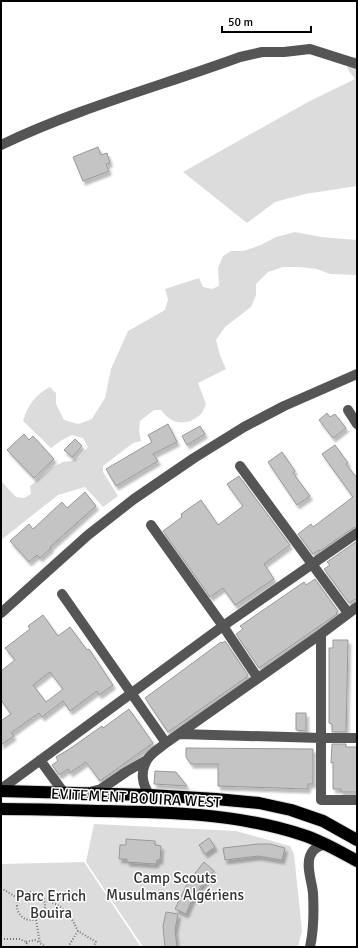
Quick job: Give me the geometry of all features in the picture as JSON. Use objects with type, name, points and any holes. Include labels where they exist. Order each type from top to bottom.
[{"type":"highway","name":"EVITEMENT BOUIRA WEST","points":[[1,790],[150,795],[259,803],[285,809],[323,821],[357,840]]},
{"type":"highway","name":"EVITEMENT BOUIRA WEST","points":[[1,809],[162,812],[240,819],[303,835],[327,844],[357,861]]},
{"type":"street","points":[[1,145],[69,117],[240,57],[262,52],[284,52],[310,49],[357,64]]},
{"type":"street","points":[[1,613],[88,535],[134,499],[194,458],[244,427],[284,406],[357,374]]},
{"type":"street","points":[[348,410],[357,424]]},
{"type":"street","points":[[240,466],[348,613]]},
{"type":"street","points":[[151,525],[223,626],[257,677]]},
{"type":"street","points":[[1,790],[131,692],[357,533]]},
{"type":"street","points":[[62,594],[166,742]]},
{"type":"street","points":[[86,794],[101,789],[147,760],[166,742],[257,677],[321,634],[357,607]]},
{"type":"street","points":[[321,634],[321,800],[357,800]]},
{"type":"street","points":[[179,734],[357,738]]},
{"type":"street","points":[[40,760],[64,793]]},
{"type":"street","points":[[147,760],[142,782],[150,795]]},
{"type":"street","points":[[310,947],[313,931],[313,892],[309,870],[309,858],[312,851],[319,846],[327,844]]},
{"type":"path","points":[[1,888],[19,898]]},
{"type":"path","points":[[32,891],[41,895],[44,899],[46,904],[44,913],[36,920],[26,919],[19,914],[16,905],[19,898],[23,894],[32,891]]},
{"type":"path","points":[[44,899],[64,908],[78,930],[96,942],[93,947]]},
{"type":"path","points":[[36,920],[40,943]]},
{"type":"path","points":[[68,947],[78,930]]},
{"type":"path","points":[[1,939],[20,939],[26,942],[35,940],[46,947]]},
{"type":"path","points":[[26,942],[28,947]]},
{"type":"green space","points":[[354,57],[357,57],[357,186],[305,194],[275,202],[247,223],[183,172],[308,102],[355,79],[346,64]]},
{"type":"green space","points":[[295,232],[321,237],[357,240],[357,275],[330,274],[317,269],[300,267],[283,267],[268,272],[256,284],[256,295],[251,307],[225,327],[216,340],[226,369],[198,383],[206,404],[203,412],[195,419],[179,422],[169,418],[161,410],[154,410],[140,421],[139,431],[141,441],[133,443],[103,466],[103,472],[118,496],[103,507],[85,487],[58,495],[1,540],[1,481],[16,497],[24,498],[31,494],[30,486],[53,467],[63,462],[79,458],[88,447],[83,438],[72,435],[51,448],[23,421],[27,410],[36,397],[50,387],[56,393],[56,404],[64,420],[78,424],[92,419],[105,398],[111,369],[128,331],[165,310],[168,299],[165,289],[199,278],[203,287],[212,289],[219,286],[218,268],[223,256],[231,251],[243,251],[261,245],[276,237]]},
{"type":"green space","name":"Camp Scouts Musulmans Algériens","points":[[94,824],[236,831],[290,846],[294,854],[302,931],[298,947],[143,947],[86,862]]},
{"type":"green space","name":"Parc Errich Bouira","points":[[84,862],[141,947],[1,947],[1,864]]},
{"type":"building","points":[[98,147],[101,155],[107,153],[110,163],[106,164],[109,171],[83,181],[73,157]]},
{"type":"building","points":[[327,413],[330,417],[335,414],[346,428],[333,438],[319,420]]},
{"type":"building","points":[[168,424],[177,442],[153,454],[158,461],[116,486],[106,469],[152,442],[148,435]]},
{"type":"building","points":[[200,426],[205,434],[187,445],[182,436]]},
{"type":"building","points":[[24,434],[29,440],[33,436],[54,459],[34,478],[7,450]]},
{"type":"building","points":[[75,439],[82,446],[72,457],[64,450]]},
{"type":"building","points":[[335,445],[348,463],[346,464],[357,478],[357,527],[353,528],[320,551],[319,550],[313,554],[298,534],[311,524],[313,527],[353,497],[322,454]]},
{"type":"building","points":[[282,452],[295,471],[293,473],[310,496],[297,505],[268,462]]},
{"type":"building","points":[[239,476],[290,545],[264,564],[274,579],[235,605],[223,588],[210,597],[163,531],[182,517],[181,514],[201,500],[218,525],[243,506],[227,484]]},
{"type":"building","points":[[85,492],[96,506],[50,547],[51,548],[40,558],[37,555],[29,562],[10,541],[29,524],[33,529],[62,502],[67,508]]},
{"type":"building","points":[[357,541],[357,598],[349,603],[324,569],[330,565],[327,562]]},
{"type":"building","points":[[315,579],[338,611],[336,613],[337,614],[259,668],[236,634],[243,629],[240,626],[304,582],[306,585]]},
{"type":"building","points":[[43,615],[58,636],[70,627],[87,650],[89,649],[113,685],[99,695],[97,691],[70,711],[63,701],[42,717],[39,713],[11,733],[14,736],[1,745],[1,718],[2,720],[11,714],[1,700],[1,671],[15,660],[5,648],[30,629],[28,626]],"holes":[[[50,672],[63,689],[46,702],[33,685]]]},
{"type":"building","points":[[333,640],[348,640],[346,732],[332,732],[332,724],[329,723],[329,648],[333,648]]},
{"type":"building","points":[[225,641],[248,675],[247,677],[168,732],[145,698],[221,642],[222,643]]},
{"type":"building","points":[[129,709],[153,743],[100,781],[86,762],[70,773],[68,769],[59,775],[52,765],[58,761],[56,757],[102,726],[103,728]]},
{"type":"building","points":[[296,713],[306,713],[306,731],[296,730]]},
{"type":"building","points":[[332,744],[346,744],[346,747],[357,747],[357,792],[341,792],[341,789],[333,789],[333,762],[331,763]]},
{"type":"building","points":[[186,748],[313,749],[313,784],[308,784],[308,789],[218,786],[218,764],[191,764],[186,757]]},
{"type":"building","points":[[155,771],[176,772],[187,786],[154,784]]},
{"type":"building","points":[[209,838],[215,847],[205,854],[199,845]]},
{"type":"building","points":[[126,839],[155,841],[155,845],[161,846],[160,860],[157,860],[156,864],[127,862],[127,859],[119,859],[120,845],[126,845]]},
{"type":"building","points":[[270,844],[285,848],[282,860],[258,856],[225,860],[223,848]]},
{"type":"building","points":[[204,862],[214,871],[202,885],[191,902],[186,914],[175,909],[188,882]]},
{"type":"building","points":[[166,912],[178,914],[175,930],[177,947],[165,947],[163,926]]}]
